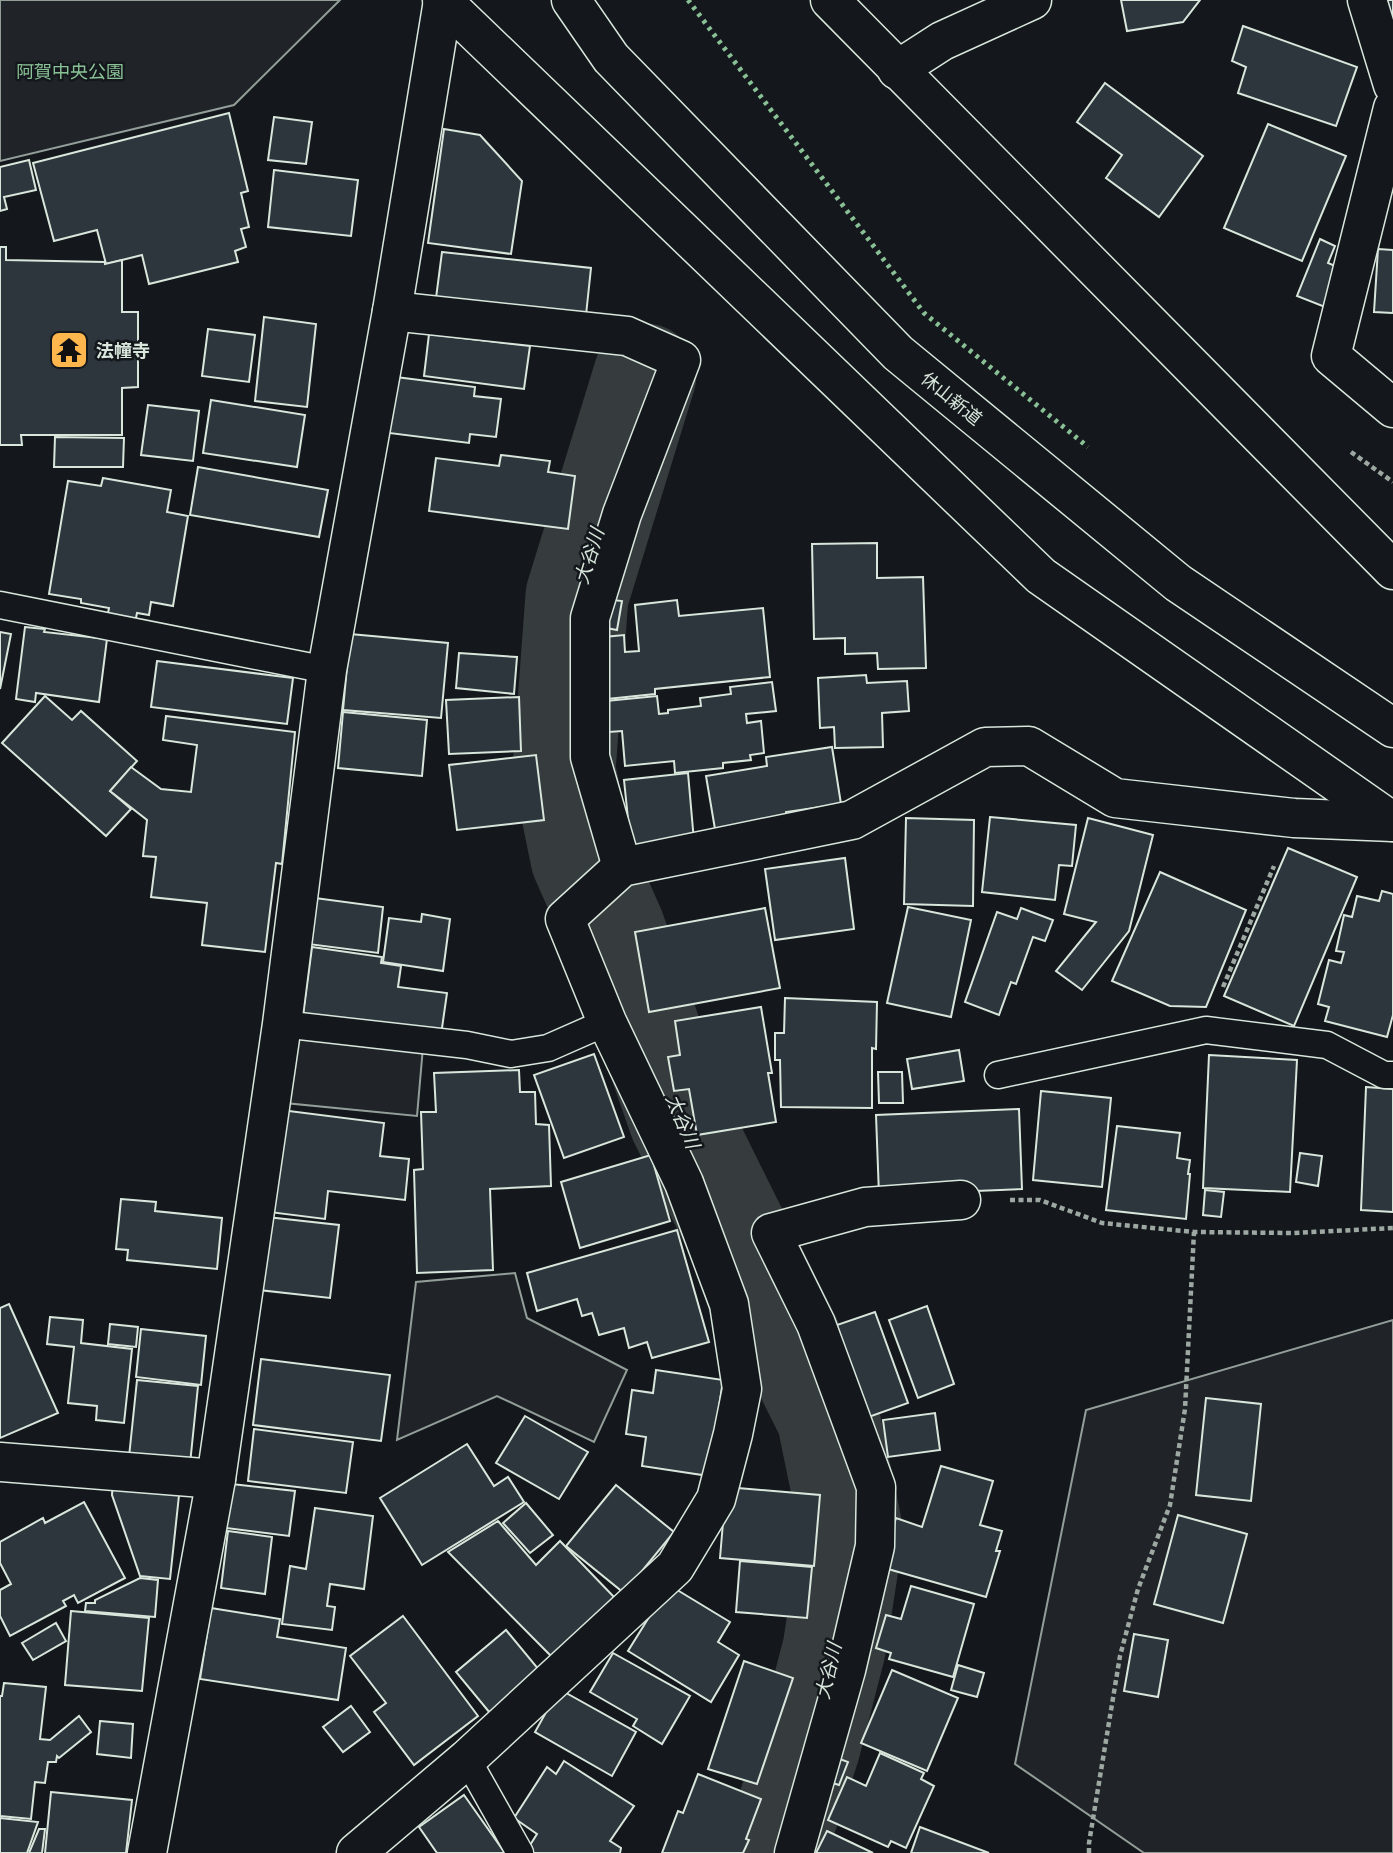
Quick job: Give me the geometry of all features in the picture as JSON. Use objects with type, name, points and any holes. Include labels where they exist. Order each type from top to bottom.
[{"type":"main road","points":[[148,1853],[216,1479],[282,1024],[327,670],[392,311],[442,0]]},
{"type":"main road","points":[[442,0],[1041,576],[1393,822]]},
{"type":"main road","name":"休山新道","points":[[571,0],[611,58],[898,353],[1178,583],[1393,728]]},
{"type":"main road","points":[[830,0],[1393,570]]},
{"type":"main road","points":[[897,70],[943,41],[1032,0]]},
{"type":"main road","points":[[1367,0],[1393,85]]},
{"type":"main road","points":[[1393,108],[1331,356],[1393,408]]},
{"type":"main road","points":[[392,311],[627,336],[681,360],[622,514],[590,618],[590,757],[622,867]]},
{"type":"main road","points":[[356,1853],[467,1759],[675,1567],[716,1499],[740,1400],[742,1389],[729,1304],[684,1183],[607,1022],[565,919],[622,867],[852,820],[985,747],[1029,746],[1115,798],[1294,818],[1393,822]]},
{"type":"main road","points":[[794,1853],[846,1670],[875,1546],[876,1487],[816,1324],[771,1233],[865,1207],[961,1200]]},
{"type":"main road","points":[[0,1462],[216,1479]]},
{"type":"lane","points":[[0,605],[327,670]]},
{"type":"lane","points":[[282,1024],[467,1045],[511,1054],[548,1048],[607,1022]]},
{"type":"lane","points":[[998,1075],[1206,1030],[1327,1045],[1384,1074],[1393,1075]]},
{"type":"lane","points":[[467,1759],[520,1853]]},
{"type":"path","points":[[1206,1030],[1294,818]]},
{"type":"path","points":[[961,1200],[1040,1199],[1102,1223],[1194,1232],[1293,1233],[1393,1228]]},
{"type":"path","points":[[1089,1853],[1120,1656],[1138,1589],[1170,1505],[1185,1409],[1194,1232]]},
{"type":"green space","name":"阿賀中央公園","points":[[0,0],[340,0],[234,105],[0,161]]},
{"type":"green space","points":[[294,1032],[423,1047],[417,1116],[285,1103]]},
{"type":"green space","points":[[515,1273],[527,1318],[627,1370],[594,1442],[497,1396],[397,1440],[416,1282]]},
{"type":"green space","points":[[1393,1320],[1393,1853],[1144,1853],[1015,1764],[1086,1410]]},
{"type":"building","points":[[1121,0],[1200,0],[1183,22],[1127,31]]},
{"type":"building","points":[[1380,0],[1393,0],[1393,40]]},
{"type":"building","points":[[1243,26],[1357,67],[1336,126],[1238,93],[1246,67],[1232,61]]},
{"type":"building","points":[[1105,83],[1203,156],[1159,217],[1106,178],[1122,155],[1077,122]]},
{"type":"building","points":[[229,113],[248,191],[241,193],[249,227],[241,229],[246,247],[235,251],[238,262],[149,284],[142,255],[106,264],[97,230],[54,241],[33,163]]},
{"type":"building","points":[[274,117],[312,122],[306,164],[268,160]]},
{"type":"building","points":[[1268,124],[1346,156],[1302,261],[1224,228]]},
{"type":"building","points":[[444,129],[480,135],[522,181],[511,254],[428,243]]},
{"type":"building","points":[[29,160],[36,190],[4,197],[7,209],[0,211],[0,167]]},
{"type":"building","points":[[274,170],[358,180],[351,236],[268,227]]},
{"type":"building","points":[[1320,239],[1335,246],[1328,263],[1340,268],[1325,307],[1297,296]]},
{"type":"building","name":"法幢寺","points":[[0,247],[6,247],[6,260],[105,264],[122,260],[122,312],[138,312],[138,387],[122,388],[122,435],[21,435],[22,445],[0,445]]},
{"type":"building","points":[[1378,249],[1393,250],[1393,313],[1374,312]]},
{"type":"building","points":[[442,252],[591,268],[586,315],[436,298]]},
{"type":"building","points":[[264,317],[316,324],[307,407],[255,401]]},
{"type":"building","points":[[208,329],[255,335],[249,382],[202,376]]},
{"type":"building","points":[[429,334],[530,346],[524,389],[424,376]]},
{"type":"building","points":[[396,377],[475,387],[474,396],[501,399],[496,437],[470,434],[469,443],[389,433]]},
{"type":"building","points":[[211,400],[305,415],[297,467],[203,453]]},
{"type":"building","points":[[148,405],[199,411],[193,461],[141,455]]},
{"type":"building","points":[[55,437],[124,438],[123,467],[54,467]]},
{"type":"building","points":[[501,455],[550,461],[548,472],[575,476],[568,529],[429,511],[436,458],[499,466]]},
{"type":"building","points":[[198,467],[328,490],[319,537],[190,515]]},
{"type":"building","points":[[103,478],[171,490],[167,512],[188,516],[173,606],[151,602],[149,615],[137,613],[135,623],[107,618],[109,608],[81,603],[81,599],[49,594],[68,481],[101,486]]},
{"type":"building","points":[[877,543],[877,578],[923,577],[926,668],[878,669],[877,653],[845,654],[845,638],[814,639],[812,544]]},
{"type":"building","points":[[605,599],[622,601],[617,630],[601,627]]},
{"type":"building","points":[[677,600],[679,616],[763,608],[770,677],[655,689],[655,694],[607,699],[604,637],[624,635],[625,652],[639,651],[635,605]]},
{"type":"building","points":[[25,627],[45,629],[44,632],[107,639],[99,702],[36,693],[35,702],[16,699]]},
{"type":"building","points":[[0,632],[11,634],[0,689]]},
{"type":"building","points":[[350,634],[448,643],[441,718],[343,710]]},
{"type":"building","points":[[459,653],[517,657],[514,694],[456,688]]},
{"type":"building","points":[[157,661],[293,678],[287,724],[151,707]]},
{"type":"building","points":[[866,675],[867,683],[907,681],[909,711],[882,713],[883,747],[835,748],[834,727],[820,728],[818,678]]},
{"type":"building","points":[[772,682],[776,711],[746,714],[747,723],[761,721],[764,753],[750,755],[751,760],[723,763],[723,768],[675,773],[674,761],[625,766],[622,731],[609,732],[606,701],[657,696],[659,714],[668,713],[668,710],[701,706],[700,698],[731,694],[730,687]]},
{"type":"building","points":[[45,696],[72,720],[81,711],[137,761],[110,791],[131,809],[106,836],[2,743]]},
{"type":"building","points":[[519,697],[521,751],[449,754],[446,700]]},
{"type":"building","points":[[343,712],[427,720],[422,776],[338,768]]},
{"type":"building","points":[[166,716],[295,732],[282,864],[276,863],[265,952],[202,945],[207,903],[151,897],[156,857],[143,856],[147,820],[110,791],[131,767],[161,789],[191,792],[197,745],[163,740]]},
{"type":"building","points":[[832,747],[841,804],[786,812],[787,823],[716,835],[706,776],[767,766],[766,757]]},
{"type":"building","points":[[536,755],[544,820],[457,830],[449,765]]},
{"type":"building","points":[[688,773],[694,841],[631,848],[624,780]]},
{"type":"building","points":[[990,817],[1076,825],[1072,866],[1059,865],[1055,900],[982,892]]},
{"type":"building","points":[[906,818],[974,820],[973,906],[904,904]]},
{"type":"building","points":[[1088,818],[1153,835],[1129,931],[1082,990],[1056,971],[1096,922],[1064,914]]},
{"type":"building","points":[[1288,848],[1357,877],[1294,1026],[1224,996]]},
{"type":"building","points":[[845,858],[854,929],[775,940],[765,869]]},
{"type":"building","points":[[1160,872],[1246,910],[1206,1007],[1170,1006],[1112,981]]},
{"type":"building","points":[[1382,891],[1393,894],[1393,1015],[1387,1037],[1325,1021],[1329,1007],[1318,1004],[1329,960],[1341,963],[1344,952],[1336,951],[1344,915],[1352,917],[1357,896],[1379,901]]},
{"type":"building","points":[[315,898],[383,907],[378,953],[308,944]]},
{"type":"building","points":[[908,907],[971,920],[951,1017],[887,1003]]},
{"type":"building","points":[[765,908],[780,988],[649,1012],[635,932]]},
{"type":"building","points":[[1021,908],[1053,920],[1045,941],[1033,937],[1016,984],[1011,982],[999,1015],[965,1002],[997,912],[1017,919]]},
{"type":"building","points":[[422,914],[450,919],[443,971],[383,962],[389,918],[421,922]]},
{"type":"building","points":[[312,947],[382,957],[381,963],[401,966],[398,987],[447,993],[441,1035],[303,1016]]},
{"type":"building","points":[[785,998],[877,1002],[876,1049],[872,1048],[872,1108],[781,1107],[780,1060],[775,1060],[775,1033],[784,1033]]},
{"type":"building","points":[[761,1007],[772,1073],[768,1073],[776,1122],[697,1135],[689,1089],[674,1091],[668,1057],[680,1055],[675,1021]]},
{"type":"building","points":[[959,1050],[964,1081],[912,1089],[907,1059]]},
{"type":"building","points":[[594,1054],[624,1137],[564,1158],[534,1075]]},
{"type":"building","points":[[1209,1055],[1297,1060],[1290,1192],[1203,1188]]},
{"type":"building","points":[[519,1070],[520,1092],[535,1092],[536,1124],[549,1125],[551,1186],[490,1189],[493,1270],[417,1273],[414,1170],[423,1169],[421,1112],[436,1112],[434,1073]]},
{"type":"building","points":[[878,1072],[902,1072],[903,1103],[879,1103]]},
{"type":"building","points":[[1366,1087],[1393,1089],[1393,1212],[1361,1210]]},
{"type":"building","points":[[1041,1091],[1111,1098],[1102,1187],[1033,1180]]},
{"type":"building","points":[[1019,1109],[1022,1189],[879,1195],[876,1115]]},
{"type":"building","points":[[281,1110],[384,1123],[380,1156],[409,1159],[405,1200],[328,1191],[325,1219],[269,1212]]},
{"type":"building","points":[[1117,1126],[1180,1133],[1177,1158],[1190,1160],[1186,1219],[1106,1210]]},
{"type":"building","points":[[1300,1153],[1322,1156],[1318,1186],[1296,1182]]},
{"type":"building","points":[[651,1155],[670,1221],[580,1248],[561,1182]]},
{"type":"building","points":[[1205,1190],[1224,1192],[1221,1217],[1203,1215]]},
{"type":"building","points":[[121,1199],[156,1202],[155,1211],[222,1218],[217,1269],[127,1260],[128,1250],[116,1249]]},
{"type":"building","points":[[267,1217],[339,1225],[330,1298],[259,1290]]},
{"type":"building","points":[[677,1230],[709,1342],[652,1358],[647,1342],[629,1348],[624,1328],[599,1335],[592,1313],[582,1316],[577,1299],[537,1311],[527,1273]]},
{"type":"building","points":[[9,1304],[58,1413],[0,1438],[0,1308]]},
{"type":"building","points":[[927,1306],[954,1384],[918,1398],[889,1320]]},
{"type":"building","points":[[875,1312],[908,1403],[863,1419],[831,1327]]},
{"type":"building","points":[[50,1317],[83,1320],[81,1343],[132,1349],[124,1423],[96,1420],[97,1406],[68,1403],[74,1347],[47,1344]]},
{"type":"building","points":[[110,1324],[138,1327],[136,1347],[108,1344]]},
{"type":"building","points":[[141,1329],[206,1336],[201,1385],[136,1377]]},
{"type":"building","points":[[261,1359],[390,1375],[381,1441],[253,1425]]},
{"type":"building","points":[[656,1370],[723,1380],[709,1476],[642,1466],[646,1437],[626,1434],[632,1390],[653,1393]]},
{"type":"building","points":[[137,1380],[198,1386],[190,1464],[129,1457]]},
{"type":"building","points":[[1206,1398],[1261,1404],[1251,1501],[1196,1495]]},
{"type":"building","points":[[935,1413],[940,1450],[888,1457],[883,1420]]},
{"type":"building","points":[[525,1416],[588,1452],[559,1499],[496,1463]]},
{"type":"building","points":[[254,1429],[353,1442],[346,1493],[248,1481]]},
{"type":"building","points":[[467,1444],[494,1486],[508,1477],[524,1502],[422,1565],[380,1498]]},
{"type":"building","points":[[941,1466],[993,1481],[980,1525],[1002,1531],[996,1551],[1000,1551],[986,1597],[881,1567],[896,1518],[922,1527]]},
{"type":"building","points":[[113,1478],[180,1486],[170,1579],[140,1576],[112,1495]]},
{"type":"building","points":[[223,1483],[295,1491],[289,1536],[218,1527]]},
{"type":"building","points":[[616,1485],[674,1532],[624,1593],[566,1546]]},
{"type":"building","points":[[726,1487],[820,1495],[814,1566],[720,1558]]},
{"type":"building","points":[[84,1502],[125,1578],[78,1603],[74,1595],[63,1601],[66,1606],[10,1636],[0,1616],[0,1590],[11,1584],[0,1563],[0,1542],[43,1518],[45,1523]]},
{"type":"building","points":[[526,1503],[553,1535],[530,1553],[503,1523]]},
{"type":"building","points":[[315,1508],[373,1516],[364,1589],[330,1584],[327,1606],[335,1607],[332,1630],[282,1624],[290,1566],[306,1569]]},
{"type":"building","points":[[1178,1515],[1247,1534],[1223,1623],[1154,1604]]},
{"type":"building","points":[[498,1521],[536,1565],[560,1541],[614,1597],[553,1658],[448,1552]]},
{"type":"building","points":[[228,1531],[272,1537],[265,1594],[221,1588]]},
{"type":"building","points":[[740,1561],[812,1567],[807,1618],[736,1612]]},
{"type":"building","points":[[140,1578],[158,1580],[155,1617],[85,1611],[86,1603],[95,1603],[95,1600]]},
{"type":"building","points":[[669,1585],[730,1622],[718,1642],[739,1655],[711,1702],[628,1651]]},
{"type":"building","points":[[911,1586],[974,1604],[953,1677],[889,1659],[891,1653],[876,1648],[886,1615],[901,1619]]},
{"type":"building","points":[[211,1608],[280,1619],[277,1637],[346,1648],[338,1700],[200,1679]]},
{"type":"building","points":[[71,1611],[149,1618],[142,1691],[65,1685]]},
{"type":"building","points":[[403,1616],[478,1716],[414,1765],[374,1712],[386,1703],[350,1656]]},
{"type":"building","points":[[56,1623],[66,1641],[33,1660],[22,1643]]},
{"type":"building","points":[[506,1630],[540,1671],[490,1713],[456,1672]]},
{"type":"building","points":[[1134,1634],[1168,1640],[1158,1697],[1124,1691]]},
{"type":"building","points":[[613,1653],[690,1696],[662,1744],[633,1726],[637,1719],[590,1692]]},
{"type":"building","points":[[744,1661],[793,1678],[757,1784],[708,1769]]},
{"type":"building","points":[[958,1665],[984,1673],[977,1697],[951,1690]]},
{"type":"building","points":[[892,1670],[958,1698],[927,1771],[861,1743]]},
{"type":"building","points":[[4,1683],[46,1687],[40,1739],[50,1740],[79,1716],[91,1732],[59,1758],[57,1756],[56,1762],[48,1762],[45,1783],[35,1782],[31,1819],[0,1816],[0,1696]]},
{"type":"building","points":[[559,1689],[636,1732],[612,1776],[535,1732]]},
{"type":"building","points":[[351,1706],[370,1732],[343,1752],[323,1727]]},
{"type":"building","points":[[100,1721],[133,1724],[131,1758],[97,1754]]},
{"type":"building","points":[[880,1753],[924,1773],[921,1779],[934,1786],[906,1848],[891,1841],[888,1847],[828,1820],[847,1777],[866,1786]]},
{"type":"building","points":[[832,1756],[848,1762],[839,1785],[823,1780]]},
{"type":"building","points":[[564,1761],[634,1806],[610,1841],[621,1848],[620,1853],[525,1853],[537,1834],[514,1818],[547,1767],[556,1774]]},
{"type":"building","points":[[698,1774],[761,1799],[743,1853],[662,1853],[678,1811],[683,1813]]},
{"type":"building","points":[[51,1792],[132,1800],[126,1853],[45,1853]]},
{"type":"building","points":[[464,1795],[505,1853],[437,1853],[419,1827]]},
{"type":"building","points":[[0,1818],[38,1822],[27,1853],[0,1853]]},
{"type":"building","points":[[920,1827],[989,1853],[911,1853]]},
{"type":"building","points":[[39,1829],[45,1829],[42,1853],[29,1853]]},
{"type":"building","points":[[827,1831],[873,1853],[816,1853]]},
{"type":"waterway","name":"大谷川","points":[[645,375],[577,596],[564,770],[582,858],[614,930],[680,1119],[828,1417],[852,1534],[834,1649],[809,1746],[774,1853]]},
{"type":"hedge","points":[[688,0],[924,313],[1088,447]]},
{"type":"place","name":"法幢寺","points":[[69,350]]}]
